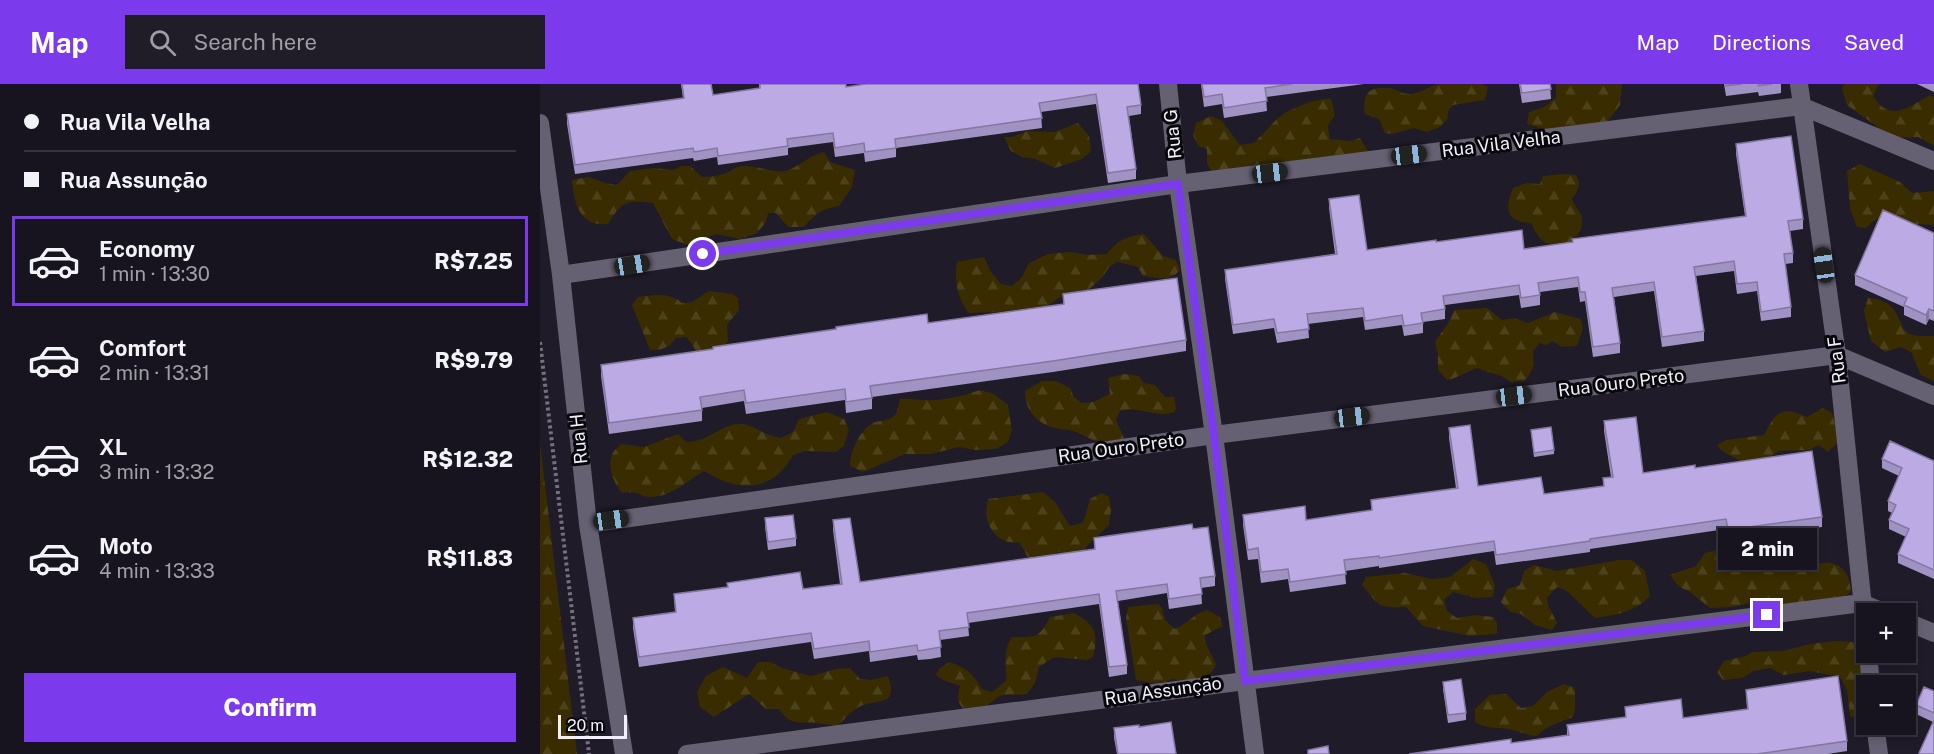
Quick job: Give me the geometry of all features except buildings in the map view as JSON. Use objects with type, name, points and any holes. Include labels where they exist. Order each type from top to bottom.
[{"type":"street","name":"Rua G","points":[[1168,84],[1178,184],[1214,435],[1255,754]]},
{"type":"street","name":"Rua F","points":[[1799,84],[1837,355],[1862,603]]},
{"type":"street","name":"Rua Vila Velha","points":[[561,275],[1178,184],[1802,106],[1934,161]]},
{"type":"street","name":"Rua H","points":[[540,123],[561,275],[588,524],[624,754]]},
{"type":"street","points":[[1837,355],[1934,396]]},
{"type":"street","name":"Rua Ouro Preto","points":[[588,524],[1214,435],[1837,355]]},
{"type":"street","name":"Rua Assunção","points":[[687,754],[1856,604]]},
{"type":"street","points":[[1916,626],[1934,633]]},
{"type":"street","points":[[1876,735],[1879,754]]},
{"type":"path","points":[[540,342],[589,754]]},
{"type":"green space","points":[[1439,84],[1482,84],[1488,87],[1485,100],[1453,105],[1449,109],[1447,119],[1440,127],[1427,132],[1414,128],[1392,134],[1385,133],[1379,119],[1365,114],[1365,97],[1375,89],[1391,88],[1411,94]]},
{"type":"green space","points":[[1556,84],[1622,84],[1620,105],[1604,126],[1554,132],[1527,124],[1529,112],[1544,107],[1556,98]]},
{"type":"green space","points":[[1844,84],[1879,84],[1873,96],[1886,109],[1893,111],[1908,108],[1930,95],[1934,97],[1934,146],[1918,137],[1885,138],[1875,125],[1847,105],[1842,89]]},
{"type":"green space","points":[[1331,98],[1335,115],[1328,126],[1330,139],[1350,141],[1360,138],[1367,150],[1363,158],[1213,175],[1207,163],[1207,149],[1198,146],[1193,135],[1196,123],[1211,116],[1222,121],[1240,145],[1254,143],[1286,112],[1309,102]]},
{"type":"green space","points":[[1078,123],[1089,136],[1091,151],[1082,159],[1055,168],[1011,151],[1004,137],[1012,137],[1027,131],[1054,132]]},
{"type":"green space","points":[[824,152],[830,162],[855,170],[852,187],[839,206],[819,213],[804,227],[788,227],[776,213],[768,213],[766,222],[757,233],[740,239],[716,234],[688,245],[672,239],[653,203],[631,202],[622,206],[608,224],[591,222],[580,212],[573,189],[572,180],[589,177],[617,185],[630,171],[654,168],[673,170],[682,166],[690,166],[702,177],[720,175],[744,166],[781,172]]},
{"type":"green space","points":[[1860,164],[1900,182],[1912,193],[1934,191],[1934,225],[1916,224],[1885,215],[1866,228],[1857,227],[1850,209],[1847,171]]},
{"type":"green space","points":[[1576,175],[1579,182],[1572,199],[1581,214],[1582,226],[1576,236],[1567,243],[1549,244],[1540,239],[1531,223],[1512,217],[1508,208],[1509,202],[1513,188],[1527,183],[1540,184],[1543,176]]},
{"type":"green space","points":[[1144,234],[1163,256],[1176,260],[1180,270],[1176,274],[1163,278],[1143,276],[1138,267],[1117,262],[1109,267],[1102,278],[1088,290],[1060,297],[1041,311],[969,313],[959,295],[956,282],[957,262],[984,257],[991,272],[1001,284],[1012,286],[1022,277],[1029,263],[1048,254],[1070,252],[1088,255],[1107,254],[1123,240]]},
{"type":"green space","points":[[709,291],[732,294],[738,298],[739,310],[727,325],[728,340],[723,351],[699,357],[686,337],[676,338],[665,348],[650,350],[632,305],[638,297],[667,296],[682,303],[692,302]]},
{"type":"green space","points":[[1868,298],[1889,304],[1903,328],[1908,332],[1916,336],[1934,336],[1934,381],[1921,375],[1911,352],[1901,347],[1885,352],[1871,341],[1864,311]]},
{"type":"green space","points":[[1487,308],[1502,320],[1514,318],[1528,323],[1555,312],[1581,319],[1583,329],[1577,346],[1562,347],[1553,341],[1546,345],[1540,343],[1533,351],[1533,368],[1524,381],[1510,382],[1478,368],[1447,380],[1438,370],[1435,342],[1454,310]]},
{"type":"green space","points":[[1124,374],[1139,376],[1144,383],[1155,385],[1165,397],[1174,397],[1176,408],[1174,412],[1167,414],[1135,410],[1120,411],[1116,420],[1124,438],[1114,446],[1075,432],[1046,425],[1035,417],[1026,399],[1025,391],[1042,381],[1056,381],[1070,388],[1074,397],[1082,403],[1093,402],[1110,394],[1108,378]]},
{"type":"green space","points":[[980,390],[994,394],[1008,405],[1012,431],[1007,443],[996,449],[975,450],[959,447],[931,454],[905,454],[863,472],[850,466],[853,449],[859,437],[871,424],[888,420],[894,416],[900,399],[940,400]]},
{"type":"green space","points":[[1823,408],[1832,413],[1840,440],[1828,452],[1819,445],[1809,450],[1779,451],[1767,459],[1741,462],[1717,445],[1726,440],[1764,435],[1776,416],[1785,411],[1807,417]]},
{"type":"green space","points":[[827,412],[844,419],[849,430],[844,446],[836,452],[805,451],[793,455],[788,464],[775,477],[759,484],[750,486],[730,483],[704,471],[671,492],[657,497],[646,497],[634,493],[622,493],[612,475],[610,465],[612,455],[621,444],[644,447],[678,434],[686,442],[694,441],[726,427],[740,424],[781,438],[793,432],[799,419]]},
{"type":"green space","points":[[540,443],[577,754],[540,754]]},
{"type":"green space","points":[[1043,492],[1055,502],[1070,526],[1082,523],[1090,499],[1102,493],[1109,497],[1111,509],[1109,525],[1087,546],[1079,558],[1059,552],[1037,560],[1028,557],[1019,542],[1003,540],[991,529],[986,517],[988,499]]},
{"type":"green space","points":[[1744,543],[1763,555],[1800,569],[1818,563],[1841,567],[1849,580],[1851,591],[1845,597],[1828,598],[1794,606],[1769,599],[1732,607],[1710,608],[1690,592],[1678,586],[1670,575],[1696,566],[1705,553]]},
{"type":"green space","points":[[1473,559],[1486,564],[1495,585],[1493,597],[1476,598],[1453,592],[1444,600],[1447,611],[1457,618],[1475,615],[1493,617],[1497,623],[1497,634],[1470,636],[1423,626],[1406,607],[1380,605],[1362,585],[1366,577],[1405,573],[1432,579],[1450,577]]},
{"type":"green space","points":[[1619,560],[1632,560],[1645,571],[1650,596],[1638,606],[1625,612],[1595,618],[1567,591],[1557,587],[1547,598],[1557,623],[1552,630],[1535,625],[1521,614],[1511,612],[1501,602],[1507,589],[1520,585],[1524,571],[1534,565],[1557,571]]},
{"type":"green space","points":[[1158,604],[1162,608],[1165,620],[1175,629],[1207,610],[1220,617],[1223,626],[1205,635],[1206,644],[1216,664],[1212,672],[1193,682],[1172,679],[1166,682],[1151,683],[1136,680],[1126,618],[1128,607]]},
{"type":"green space","points":[[1074,613],[1087,621],[1094,630],[1096,642],[1093,657],[1087,660],[1054,657],[1039,667],[1035,683],[1027,694],[1004,695],[993,700],[980,711],[970,712],[958,701],[960,686],[944,681],[936,675],[939,669],[949,662],[965,669],[982,689],[992,692],[1006,681],[1006,653],[1012,637],[1036,635],[1043,629],[1050,617]]},
{"type":"green space","points":[[1836,641],[1856,643],[1856,663],[1866,663],[1866,675],[1856,675],[1856,718],[1850,716],[1847,690],[1840,677],[1810,671],[1784,675],[1770,668],[1753,671],[1742,678],[1723,680],[1717,672],[1724,661],[1746,656],[1752,652],[1783,651],[1810,644]]},
{"type":"green space","points":[[758,662],[771,662],[782,668],[811,676],[836,669],[850,668],[860,679],[871,680],[888,676],[891,693],[884,700],[856,709],[837,726],[792,721],[779,709],[766,709],[749,694],[714,717],[700,707],[697,692],[706,676],[723,667],[747,678]]},
{"type":"green space","points":[[1564,684],[1575,688],[1573,717],[1549,727],[1537,736],[1487,727],[1475,722],[1475,709],[1490,695],[1506,694],[1521,708],[1533,706],[1547,692]]},
{"type":"route","points":[[703,254],[1178,184],[1214,435],[1245,681],[1767,615]]}]
